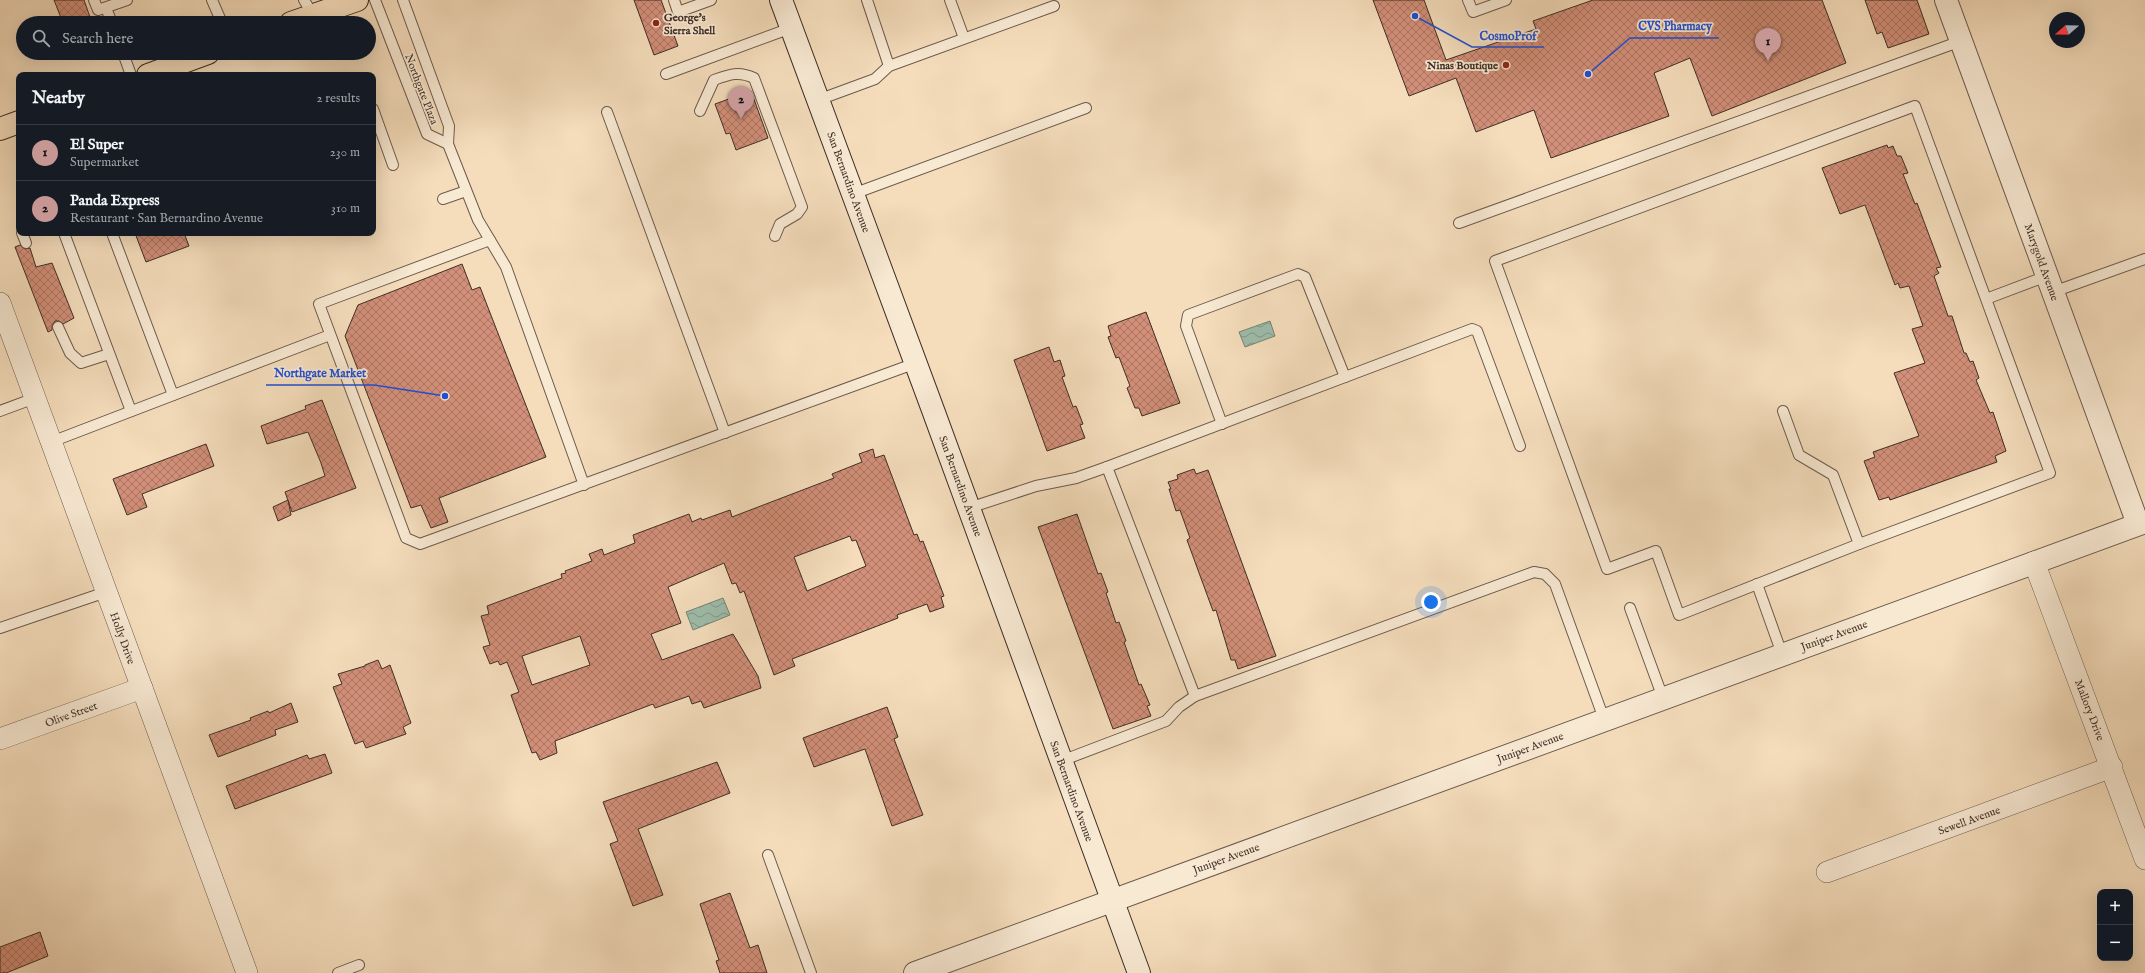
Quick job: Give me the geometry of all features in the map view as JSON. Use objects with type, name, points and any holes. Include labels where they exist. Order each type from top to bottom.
[{"type":"main road","points":[[299,16],[309,8],[356,0]]},
{"type":"main road","points":[[156,72],[189,60]]},
{"type":"main road","points":[[0,129],[16,123]]},
{"type":"street","name":"San Bernardino Avenue","points":[[781,0],[916,363],[1139,973]]},
{"type":"street","name":"Marygold Avenue","points":[[1946,0],[2050,284],[2142,523]]},
{"type":"street","name":"Holly Drive","points":[[0,303],[246,973]]},
{"type":"street","name":"Juniper Avenue","points":[[915,973],[1604,719],[2142,523]]},
{"type":"street","name":"Mallory Drive","points":[[2034,562],[2112,767],[2145,859]]},
{"type":"street","name":"Olive Street","points":[[0,739],[142,688]]},
{"type":"street","name":"Sewell Avenue","points":[[1827,872],[2112,767]]},
{"type":"lane","points":[[94,0],[98,10],[127,0]]},
{"type":"lane","points":[[212,0],[219,16]]},
{"type":"lane","name":"Northgate Plaza","points":[[375,0],[427,134],[448,144],[449,126],[403,0]]},
{"type":"lane","points":[[674,0],[678,12],[711,0]]},
{"type":"lane","points":[[867,0],[889,66]]},
{"type":"lane","points":[[950,0],[964,38]]},
{"type":"lane","points":[[1468,0],[1472,12],[1506,0]]},
{"type":"lane","points":[[818,100],[875,79],[889,66],[1054,6]]},
{"type":"lane","points":[[106,8],[109,16]]},
{"type":"lane","points":[[666,74],[791,28]]},
{"type":"lane","points":[[1459,223],[1962,41]]},
{"type":"lane","points":[[126,60],[130,72]]},
{"type":"lane","points":[[700,111],[714,80],[732,73],[744,73],[754,78],[802,207],[797,214],[780,224],[775,236]]},
{"type":"lane","points":[[1915,106],[2050,474],[1859,544],[1679,615],[1656,551],[1607,570],[1495,261],[1915,106]]},
{"type":"lane","points":[[853,194],[1086,108]]},
{"type":"lane","points":[[607,112],[725,433]]},
{"type":"lane","points":[[376,117],[392,165]]},
{"type":"lane","points":[[448,144],[478,220],[506,267],[584,485]]},
{"type":"lane","points":[[443,199],[466,191]]},
{"type":"lane","points":[[23,236],[26,243]]},
{"type":"lane","points":[[65,236],[130,411]]},
{"type":"lane","points":[[113,236],[174,395]]},
{"type":"lane","points":[[490,240],[319,304],[406,538],[420,544],[916,363]]},
{"type":"lane","points":[[1986,299],[2145,259]]},
{"type":"lane","points":[[1222,424],[1186,326],[1188,315],[1298,274],[1305,277],[1345,377]]},
{"type":"lane","points":[[58,327],[70,353],[81,362],[109,354]]},
{"type":"lane","points":[[969,508],[1036,486],[1076,478],[1107,467],[1472,329],[1477,331],[1520,446]]},
{"type":"lane","points":[[51,442],[330,335]]},
{"type":"lane","points":[[0,411],[35,398]]},
{"type":"lane","points":[[1783,411],[1800,455],[1833,475],[1859,544]]},
{"type":"lane","points":[[1107,467],[1195,696]]},
{"type":"lane","points":[[1061,761],[1166,721],[1179,707],[1195,696],[1534,572],[1545,574],[1555,584],[1604,719]]},
{"type":"lane","points":[[1757,584],[1782,654]]},
{"type":"lane","points":[[0,628],[106,592]]},
{"type":"lane","points":[[1630,608],[1663,698]]},
{"type":"lane","points":[[768,855],[812,973]]},
{"type":"lane","points":[[338,973],[359,965]]},
{"type":"water","points":[[1270,321],[1275,336],[1245,347],[1239,332]]},
{"type":"water","points":[[723,598],[730,615],[693,630],[686,612]]},
{"type":"building","points":[[54,0],[84,0],[90,16],[60,16]]},
{"type":"building","name":"George's Sierra Shell","points":[[634,0],[661,0],[678,46],[654,55]]},
{"type":"building","points":[[1373,0],[1424,0],[1446,60],[1536,29],[1533,21],[1593,0],[1822,0],[1846,63],[1712,116],[1690,58],[1654,73],[1669,116],[1551,158],[1534,110],[1476,132],[1456,78],[1409,96]]},
{"type":"building","points":[[1865,0],[1917,0],[1929,34],[1888,48],[1882,32],[1877,34]]},
{"type":"building","points":[[751,91],[768,138],[736,150],[730,133],[726,134],[715,104]]},
{"type":"building","points":[[1887,145],[1888,148],[1893,146],[1897,156],[1901,156],[1908,173],[1903,174],[1915,204],[1917,203],[1941,267],[1936,268],[1939,273],[1934,276],[1948,316],[1952,316],[1964,353],[1966,353],[1970,362],[1973,361],[1979,378],[1976,380],[1990,413],[1993,412],[2006,451],[1995,456],[1997,462],[1890,500],[1889,497],[1879,500],[1864,461],[1875,457],[1873,452],[1919,436],[1894,373],[1925,363],[1912,329],[1923,326],[1909,286],[1900,288],[1898,283],[1895,285],[1865,205],[1840,214],[1822,168]]},
{"type":"building","points":[[136,236],[185,236],[189,246],[146,262]]},
{"type":"building","points":[[20,245],[25,249],[30,248],[36,267],[52,263],[74,318],[63,324],[59,321],[55,321],[52,326],[52,330],[48,332],[15,247]]},
{"type":"building","points":[[462,264],[472,290],[480,287],[546,457],[439,498],[448,522],[431,528],[421,505],[411,508],[345,336],[358,305]]},
{"type":"building","points":[[1146,312],[1180,403],[1142,416],[1139,408],[1135,408],[1127,388],[1130,386],[1119,357],[1116,358],[1108,337],[1111,336],[1108,326]]},
{"type":"building","points":[[1049,347],[1054,362],[1060,360],[1065,376],[1062,377],[1073,407],[1076,406],[1083,424],[1080,425],[1085,438],[1047,451],[1014,360]]},
{"type":"building","points":[[322,400],[356,488],[292,512],[285,492],[325,476],[321,463],[308,432],[267,444],[261,426],[306,409],[305,406]]},
{"type":"building","points":[[206,444],[214,466],[142,494],[147,507],[127,515],[113,479]]},
{"type":"building","points":[[873,449],[875,458],[884,455],[914,535],[917,534],[920,542],[923,541],[944,596],[941,597],[944,607],[930,612],[927,604],[897,615],[898,618],[792,659],[795,666],[774,675],[744,591],[740,593],[736,583],[732,584],[724,563],[668,587],[681,623],[651,634],[662,660],[733,634],[758,676],[761,688],[704,708],[701,701],[692,704],[689,696],[655,708],[653,704],[555,741],[557,753],[540,760],[536,752],[532,753],[511,695],[519,692],[507,662],[500,665],[498,661],[490,664],[483,647],[490,645],[481,616],[489,614],[487,606],[562,578],[561,574],[566,573],[565,571],[592,561],[589,554],[602,549],[604,555],[635,543],[633,535],[689,514],[692,522],[730,510],[732,517],[834,478],[832,474],[862,462],[859,454]],"holes":[[[850,536],[852,541],[856,540],[866,566],[807,591],[794,557]],[[580,636],[590,665],[532,685],[522,656]]]},
{"type":"building","points":[[1194,469],[1196,474],[1208,470],[1276,656],[1238,669],[1235,660],[1231,660],[1216,610],[1213,611],[1187,540],[1190,538],[1180,510],[1176,511],[1169,489],[1171,489],[1168,482],[1178,479],[1177,475]]},
{"type":"building","points":[[288,500],[291,515],[278,521],[273,507]]},
{"type":"building","points":[[1077,514],[1098,574],[1101,573],[1108,592],[1106,593],[1116,623],[1119,622],[1126,641],[1124,642],[1139,685],[1141,684],[1150,705],[1147,706],[1151,716],[1113,729],[1038,527]]},
{"type":"building","points":[[378,660],[382,669],[390,665],[411,723],[403,727],[406,734],[366,748],[363,741],[355,744],[333,687],[342,684],[338,674],[365,666]]},
{"type":"building","points":[[291,703],[298,722],[275,730],[276,735],[218,757],[209,735],[251,720],[250,718],[268,711],[269,713]]},
{"type":"building","points":[[887,707],[898,737],[894,739],[923,815],[892,826],[865,749],[814,767],[803,738]]},
{"type":"building","points":[[325,754],[332,773],[235,809],[226,786],[307,755],[309,759]]},
{"type":"building","points":[[717,762],[730,793],[638,829],[663,895],[633,906],[610,844],[618,841],[603,802]]},
{"type":"building","points":[[730,893],[750,948],[758,945],[767,973],[720,973],[716,961],[719,960],[700,904]]},
{"type":"building","points":[[40,932],[48,956],[6,973],[0,973],[0,947]]},
{"type":"place","name":"CosmoProf","points":[[1415,16]]},
{"type":"place","name":"George's Sierra Shell","points":[[656,23]]},
{"type":"place","name":"El Super","points":[[1768,61]]},
{"type":"place","name":"Ninas Boutique","points":[[1506,65]]},
{"type":"place","name":"CVS Pharmacy","points":[[1588,74]]},
{"type":"place","name":"Panda Express","points":[[741,119]]},
{"type":"place","name":"Northgate Market","points":[[445,396]]}]
